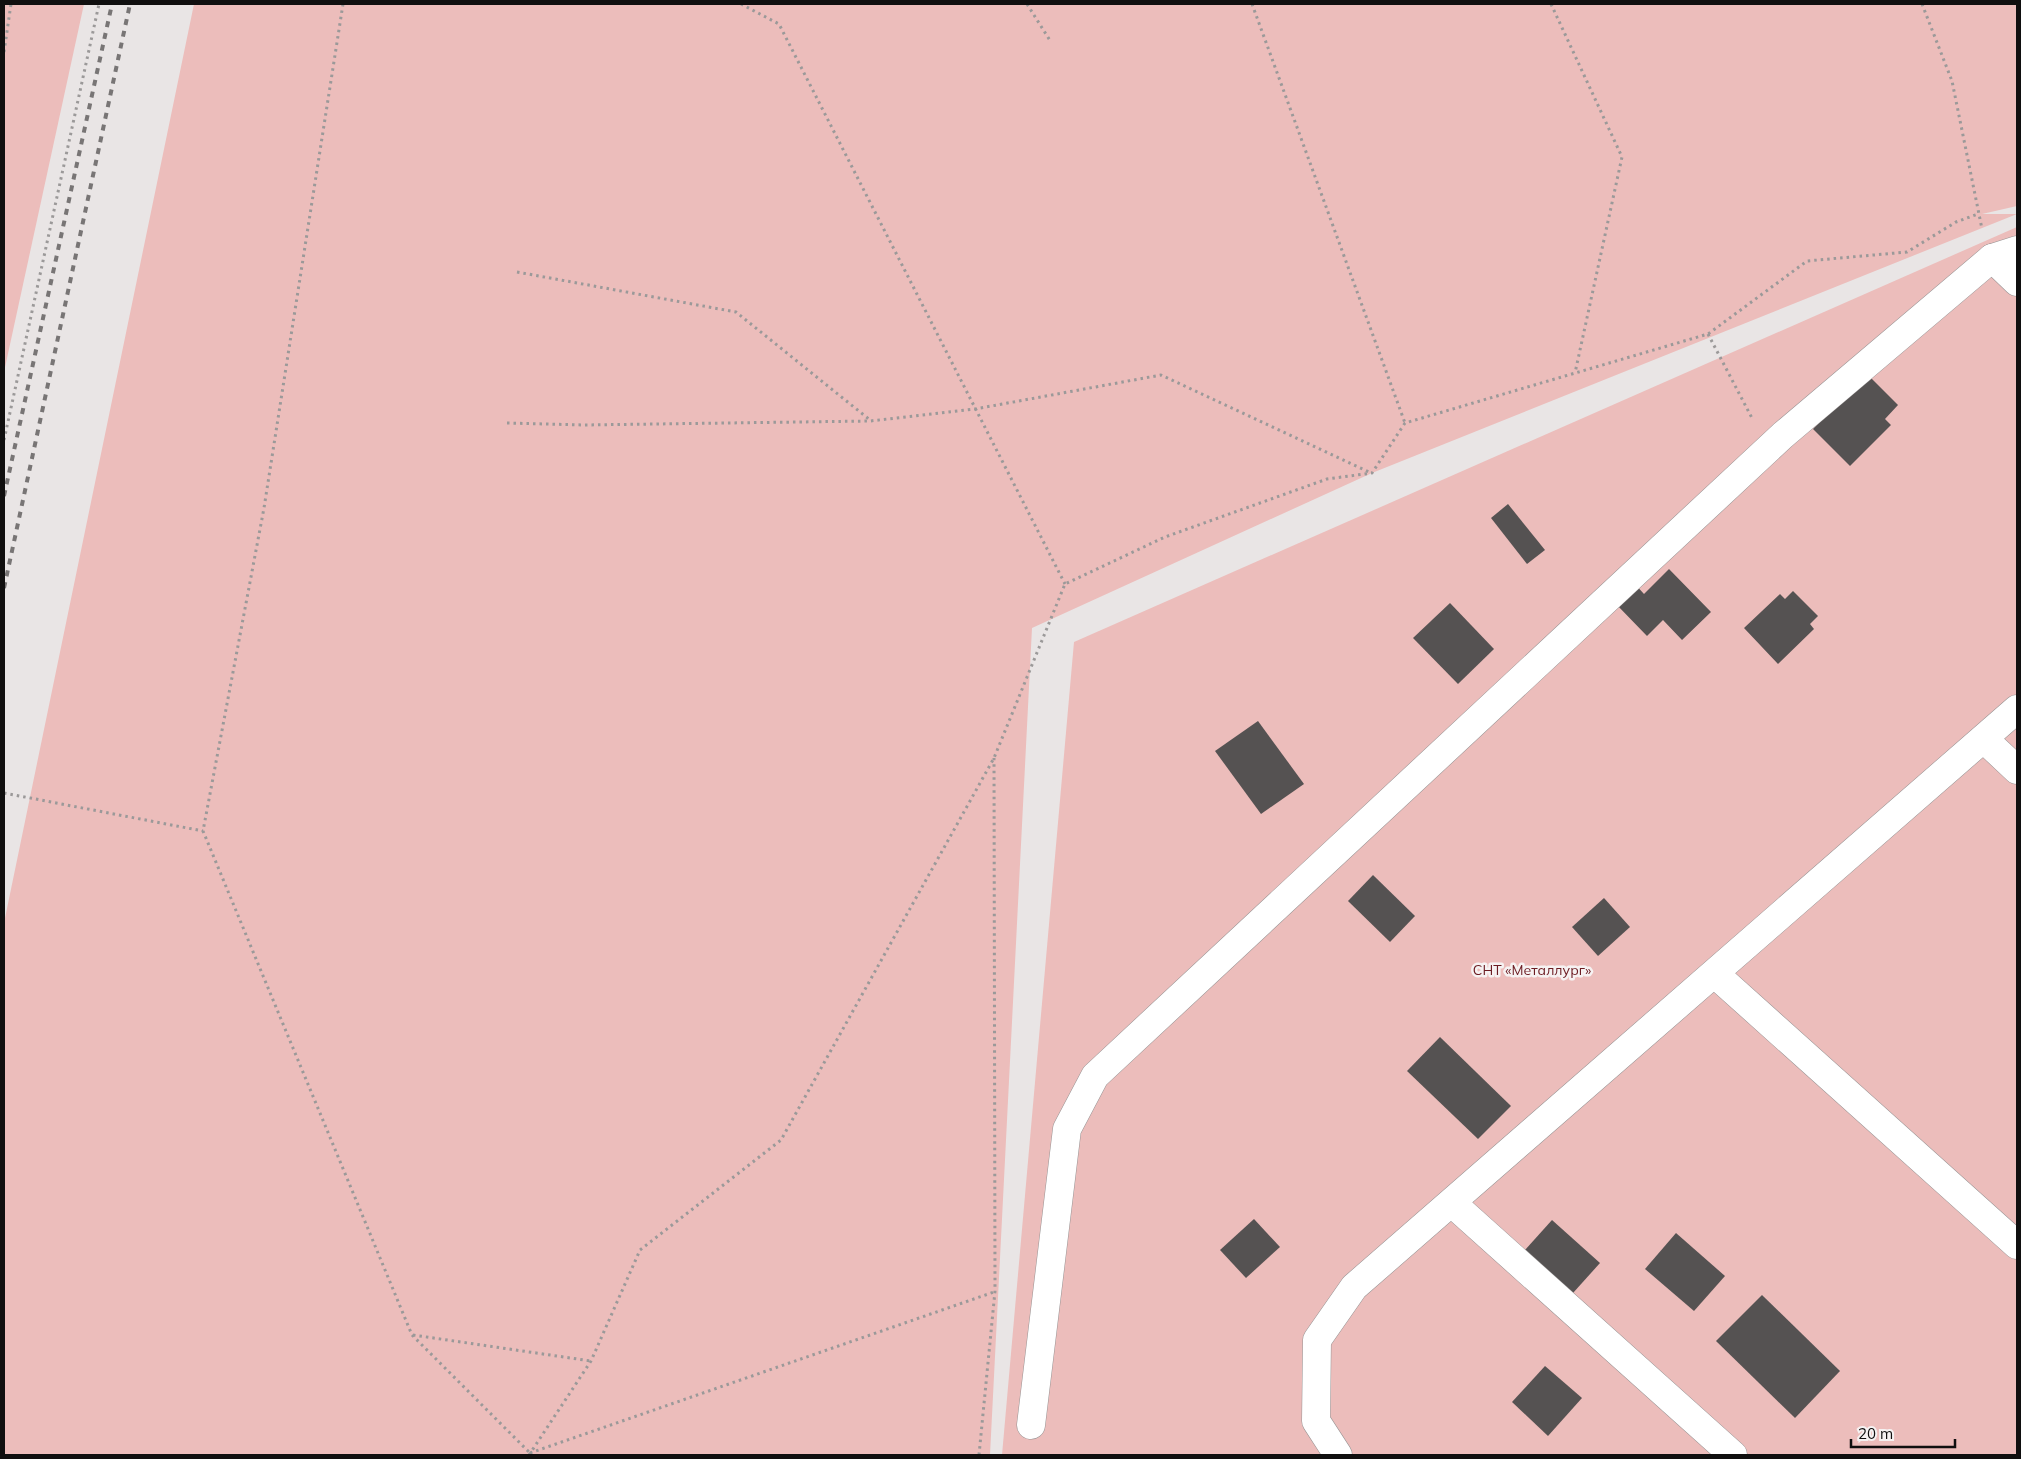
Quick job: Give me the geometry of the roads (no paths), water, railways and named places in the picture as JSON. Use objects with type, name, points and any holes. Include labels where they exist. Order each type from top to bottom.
[{"type":"street","points":[[1031,1425],[1067,1128],[1095,1076],[1768,449],[1992,258],[2017,250]]},
{"type":"street","points":[[1992,258],[2017,282]]},
{"type":"street","points":[[1338,1455],[1316,1421],[1317,1340],[1354,1288],[2017,709]]},
{"type":"street","points":[[1984,739],[2017,770]]},
{"type":"street","points":[[1715,974],[2017,1245]]},
{"type":"street","points":[[1452,1203],[1733,1455]]},
{"type":"railway","points":[[4,496],[112,4]]},
{"type":"railway","points":[[4,588],[130,4]]},
{"type":"park label","name":"СНТ «Металлург»","points":[[1532,970]]}]
